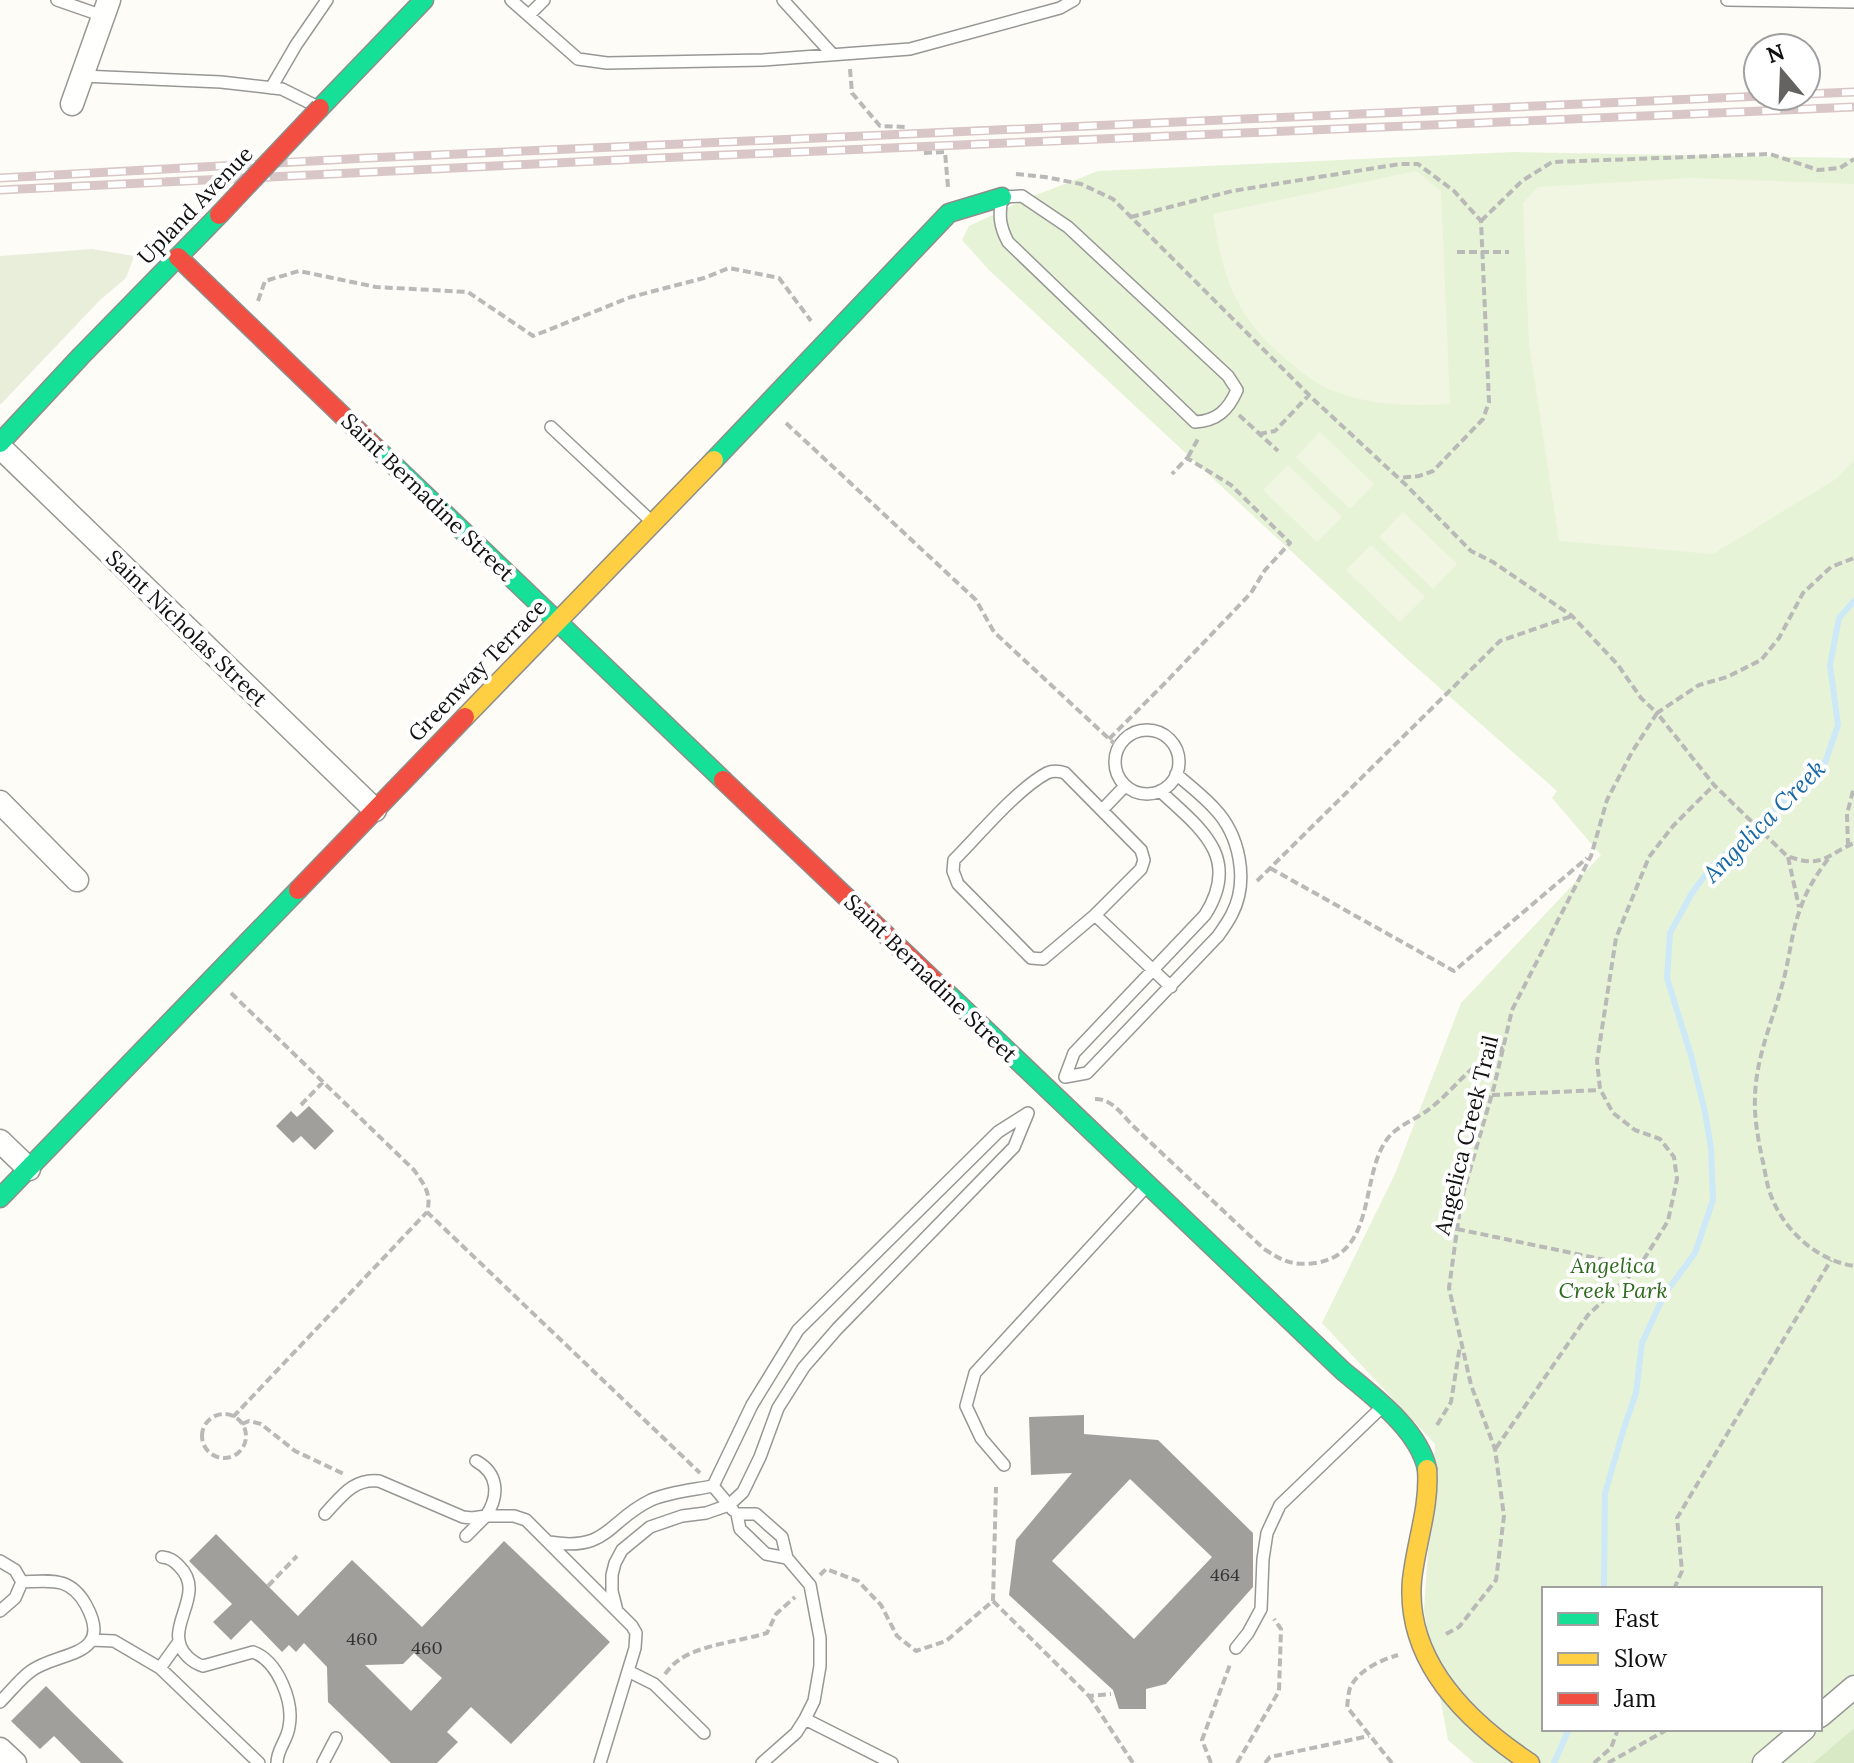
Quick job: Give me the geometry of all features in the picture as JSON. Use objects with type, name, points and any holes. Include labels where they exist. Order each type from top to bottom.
[{"type":"street","name":"Upland Avenue","points":[[0,445],[60,377],[424,0]]},
{"type":"street","points":[[72,104],[106,8]]},
{"type":"street","name":"Greenway Terrace","points":[[0,1198],[949,213],[1002,197]]},
{"type":"street","name":"Saint Bernadine Street","points":[[178,257],[1382,1406],[1422,1451]]},
{"type":"street","name":"Saint Nicholas Street","points":[[0,445],[375,810]]},
{"type":"street","points":[[0,802],[77,880]]},
{"type":"street","points":[[0,1141],[29,1169]]},
{"type":"street","points":[[1422,1451],[1427,1476],[1426,1499],[1412,1592],[1414,1623],[1430,1664],[1471,1719],[1507,1749],[1530,1763]]},
{"type":"street","points":[[1822,1714],[1854,1687]]},
{"type":"street","points":[[1764,1763],[1802,1731]]},
{"type":"street","points":[[0,1749],[15,1763]]},
{"type":"lane","points":[[57,0],[106,8]]},
{"type":"lane","points":[[271,88],[327,0]]},
{"type":"lane","points":[[511,0],[578,59],[607,63],[763,60],[910,49],[1060,8],[1074,0]]},
{"type":"lane","points":[[529,15],[544,0]]},
{"type":"lane","points":[[783,0],[833,55]]},
{"type":"lane","points":[[1727,0],[1854,2]]},
{"type":"lane","points":[[82,76],[221,82],[282,89],[320,108]]},
{"type":"lane","points":[[1022,196],[1068,227],[1228,376],[1237,390],[1220,415],[1208,421],[1195,422],[1185,414],[1008,242],[999,218],[1002,197],[1022,196]]},
{"type":"lane","points":[[551,427],[653,523]]},
{"type":"lane","points":[[1144,731],[1162,734],[1178,756],[1176,774],[1160,791],[1145,794],[1134,792],[1119,778],[1115,768],[1114,743],[1144,731]]},
{"type":"lane","points":[[1057,770],[1065,773],[1141,850],[1144,860],[1141,869],[1095,915],[1043,959],[1031,958],[958,884],[953,871],[954,860],[1022,792],[1049,772],[1057,770]]},
{"type":"lane","points":[[1065,1077],[1087,1073],[1218,936],[1233,913],[1241,868],[1238,850],[1228,826],[1215,809],[1176,774]]},
{"type":"lane","points":[[1102,810],[1125,786]]},
{"type":"lane","points":[[713,1486],[752,1405],[798,1330],[998,1132],[1028,1113],[1065,1077],[1074,1053],[1205,915],[1214,901],[1220,869],[1212,842],[1160,791]]},
{"type":"lane","points":[[1219,879],[1239,882]]},
{"type":"lane","points":[[1095,915],[1171,987]]},
{"type":"lane","points":[[733,1509],[760,1457],[778,1408],[804,1367],[1014,1147],[1028,1113]]},
{"type":"lane","points":[[1004,1465],[981,1438],[966,1406],[975,1373],[1148,1185]]},
{"type":"lane","points":[[1236,1648],[1261,1609],[1267,1533],[1280,1505],[1382,1406]]},
{"type":"lane","points":[[466,1536],[493,1506],[496,1488],[491,1473],[476,1461]]},
{"type":"lane","points":[[325,1514],[353,1485],[363,1481],[379,1481],[463,1517],[519,1517],[526,1520],[636,1633],[635,1648],[600,1763]]},
{"type":"lane","points":[[713,1486],[733,1509],[740,1529],[766,1554],[787,1558]]},
{"type":"lane","points":[[547,1542],[581,1543],[606,1534],[629,1514],[652,1500],[713,1486]]},
{"type":"lane","points":[[617,1611],[612,1591],[615,1563],[622,1550],[650,1527],[682,1516],[733,1509],[756,1514],[782,1537],[787,1558],[810,1585],[820,1638],[820,1666],[814,1701],[805,1719],[796,1733],[762,1763]]},
{"type":"lane","points":[[606,1534],[622,1550]]},
{"type":"lane","points":[[160,1668],[178,1643],[188,1602],[189,1583],[181,1568],[169,1558],[162,1557]]},
{"type":"lane","points":[[0,1561],[15,1570],[22,1582]]},
{"type":"lane","points":[[0,1702],[31,1671],[79,1652],[91,1640],[94,1629],[93,1619],[83,1600],[61,1581],[22,1582]]},
{"type":"lane","points":[[0,1611],[15,1598],[22,1582]]},
{"type":"lane","points":[[76,1591],[87,1583]]},
{"type":"lane","points":[[91,1640],[114,1641],[160,1668],[259,1763]]},
{"type":"lane","points":[[178,1643],[195,1664],[203,1666],[253,1652],[265,1659],[289,1701],[289,1726],[277,1753],[277,1763]]},
{"type":"lane","points":[[628,1671],[654,1684],[704,1733]]},
{"type":"lane","points":[[805,1719],[892,1763]]},
{"type":"lane","points":[[323,1763],[336,1738]]},
{"type":"path","points":[[849,54],[852,93],[880,126],[908,127]]},
{"type":"path","points":[[924,153],[945,152],[948,187]]},
{"type":"path","points":[[1481,221],[1522,181],[1552,162],[1770,154],[1818,170],[1840,168],[1854,159]]},
{"type":"path","points":[[1131,217],[1232,191],[1400,164],[1418,164],[1454,191],[1481,221],[1489,402],[1483,419],[1433,471],[1399,478]]},
{"type":"path","points":[[1014,174],[1081,184],[1113,199],[1471,551],[1493,562],[1572,616],[1618,665],[1641,698],[1657,713],[1714,785],[1787,856],[1799,860],[1828,859]]},
{"type":"path","points":[[940,191],[958,183]]},
{"type":"path","points":[[1457,252],[1509,252]]},
{"type":"path","points":[[251,327],[265,281],[299,271],[376,287],[468,292],[533,336],[631,297],[704,278],[729,268],[779,278],[827,342]]},
{"type":"path","points":[[1259,434],[1275,431],[1309,395]]},
{"type":"path","points":[[767,405],[976,600],[994,632],[1114,743],[1251,593],[1265,570],[1290,543],[1231,485],[1187,458],[1172,474]]},
{"type":"path","points":[[1228,405],[1278,451]]},
{"type":"path","points":[[1657,713],[1699,685],[1727,677],[1761,660],[1779,638],[1803,593],[1831,567],[1854,558]]},
{"type":"path","points":[[1236,902],[1500,641],[1572,616]]},
{"type":"path","name":"Angelica Creek Trail","points":[[1392,1763],[1347,1707],[1349,1688],[1380,1661],[1422,1646],[1459,1627],[1496,1580],[1504,1516],[1495,1449],[1471,1385],[1449,1288],[1461,1201],[1492,1095],[1512,1010],[1591,856],[1607,800],[1657,713]]},
{"type":"path","points":[[1495,1449],[1588,1315],[1639,1267],[1668,1221],[1677,1179],[1674,1157],[1660,1139],[1635,1130],[1613,1113],[1600,1090],[1597,1061],[1616,938],[1649,857],[1673,826],[1714,785]]},
{"type":"path","points":[[1848,846],[1847,814],[1854,787]]},
{"type":"path","points":[[1854,843],[1828,859],[1812,882],[1799,910],[1783,980],[1759,1061],[1755,1097],[1759,1142],[1770,1193],[1783,1220],[1821,1256],[1854,1266]]},
{"type":"path","points":[[1270,868],[1454,971],[1591,856]]},
{"type":"path","points":[[1787,856],[1799,910]]},
{"type":"path","points":[[214,977],[414,1170],[427,1187],[430,1202],[427,1212],[233,1417]]},
{"type":"path","points":[[1075,1115],[1088,1101],[1098,1098],[1112,1104],[1264,1249],[1284,1261],[1307,1264],[1326,1261],[1342,1251],[1354,1238],[1382,1147],[1388,1137],[1430,1110],[1478,1064],[1503,1047]]},
{"type":"path","points":[[301,1105],[323,1082]]},
{"type":"path","points":[[1492,1095],[1600,1090]]},
{"type":"path","points":[[427,1212],[713,1486]]},
{"type":"path","points":[[1457,1229],[1639,1267]]},
{"type":"path","points":[[1675,1587],[1682,1571],[1677,1518],[1831,1259]]},
{"type":"path","points":[[1422,1451],[1451,1402],[1461,1344]]},
{"type":"path","points":[[223,1414],[242,1424],[246,1437],[241,1451],[228,1458],[208,1452],[201,1439],[205,1425],[223,1414]]},
{"type":"path","points":[[242,1424],[249,1421],[261,1424],[295,1451],[342,1473],[353,1485]]},
{"type":"path","points":[[654,1684],[679,1659],[705,1648],[767,1633],[776,1614],[826,1569],[858,1581],[881,1605],[897,1636],[916,1651],[946,1641],[993,1601],[996,1487]]},
{"type":"path","points":[[268,1586],[297,1556]]},
{"type":"path","points":[[1237,1763],[1279,1691],[1281,1629],[1261,1597]]},
{"type":"path","points":[[993,1601],[1089,1696],[1133,1763]]},
{"type":"path","points":[[1211,1763],[1202,1740],[1236,1648]]},
{"type":"path","points":[[1089,1696],[1111,1694]]},
{"type":"path","points":[[1594,1763],[1611,1748],[1617,1731]]},
{"type":"path","points":[[1608,1763],[1664,1731]]},
{"type":"path","points":[[1265,1763],[1270,1757],[1371,1736]]},
{"type":"green space","name":"Angelica Creek Park","points":[[1513,152],[1854,158],[1854,1728],[1813,1763],[1474,1763],[1448,1740],[1424,1611],[1435,1444],[1322,1323],[1395,1174],[1461,1003],[1601,855],[1552,798],[1557,791],[1408,660],[989,270],[962,240],[969,226],[1098,171]]},
{"type":"green space","points":[[1416,171],[1441,191],[1450,404],[1404,405],[1343,395],[1322,386],[1297,369],[1273,348],[1249,320],[1224,266],[1213,214]]},
{"type":"green space","points":[[1691,178],[1854,184],[1854,460],[1836,479],[1713,554],[1559,541],[1529,343],[1523,203],[1538,187]]},
{"type":"green space","points":[[92,249],[134,256],[126,278],[100,300],[0,405],[0,256]]},
{"type":"green space","points":[[1320,432],[1374,484],[1350,509],[1296,457]]},
{"type":"green space","points":[[1288,465],[1342,517],[1317,542],[1263,490]]},
{"type":"green space","points":[[1403,512],[1457,564],[1433,589],[1379,537]]},
{"type":"green space","points":[[1371,545],[1425,597],[1400,622],[1346,570]]},
{"type":"green space","points":[[1854,1728],[1854,1763],[1813,1763]]},
{"type":"building","points":[[309,1106],[334,1131],[315,1150],[301,1136],[293,1143],[276,1126],[291,1111],[297,1117]]},
{"type":"building","points":[[1084,1415],[1084,1434],[1158,1440],[1253,1533],[1253,1587],[1166,1684],[1146,1689],[1146,1709],[1119,1709],[1113,1690],[1009,1595],[1016,1540],[1072,1473],[1031,1475],[1029,1417]],"holes":[[[1130,1479],[1212,1557],[1134,1639],[1052,1561]]]},
{"type":"building","points":[[216,1534],[298,1616],[352,1560],[422,1627],[504,1541],[610,1642],[511,1744],[471,1707],[447,1732],[458,1742],[437,1763],[391,1763],[328,1702],[327,1667],[304,1643],[296,1652],[289,1645],[282,1652],[251,1620],[231,1640],[213,1622],[232,1604],[189,1561]],"holes":[[[414,1653],[442,1678],[411,1711],[365,1665],[403,1664]]]},
{"type":"building","points":[[46,1686],[124,1763],[81,1763],[54,1736],[40,1749],[11,1721]]},
{"type":"waterway","name":"Angelica Creek","points":[[1604,1587],[1605,1493],[1636,1393],[1642,1343],[1664,1295],[1695,1253],[1713,1200],[1711,1148],[1705,1112],[1667,978],[1670,933],[1692,893],[1712,866],[1825,763],[1838,725],[1830,665],[1839,618],[1854,601]]},
{"type":"waterway","name":"Angelica Creek","points":[[1554,1763],[1568,1731]]},
{"type":"railway","points":[[1822,93],[1854,92]]},
{"type":"railway","points":[[0,178],[367,158],[1742,97]]},
{"type":"railway","points":[[0,190],[701,156],[1854,107]]},
{"type":"traffic: fast","points":[[320,108],[424,0]]},
{"type":"traffic: fast","points":[[714,460],[949,213],[1002,197]]},
{"type":"traffic: fast","points":[[0,443],[219,215]]},
{"type":"traffic: fast","points":[[376,448],[723,780]]},
{"type":"traffic: fast","points":[[0,1198],[298,890]]},
{"type":"traffic: fast","points":[[946,992],[1343,1371],[1393,1415],[1415,1441],[1427,1469]]},
{"type":"traffic: slow","points":[[465,717],[714,460]]},
{"type":"traffic: slow","points":[[1427,1469],[1425,1511],[1412,1580],[1413,1609],[1419,1637],[1430,1663],[1464,1708],[1484,1728],[1530,1763]]},
{"type":"traffic: jam","points":[[219,215],[320,108]]},
{"type":"traffic: jam","points":[[178,257],[376,448]]},
{"type":"traffic: jam","points":[[298,890],[465,717]]},
{"type":"traffic: jam","points":[[723,780],[946,992]]}]
